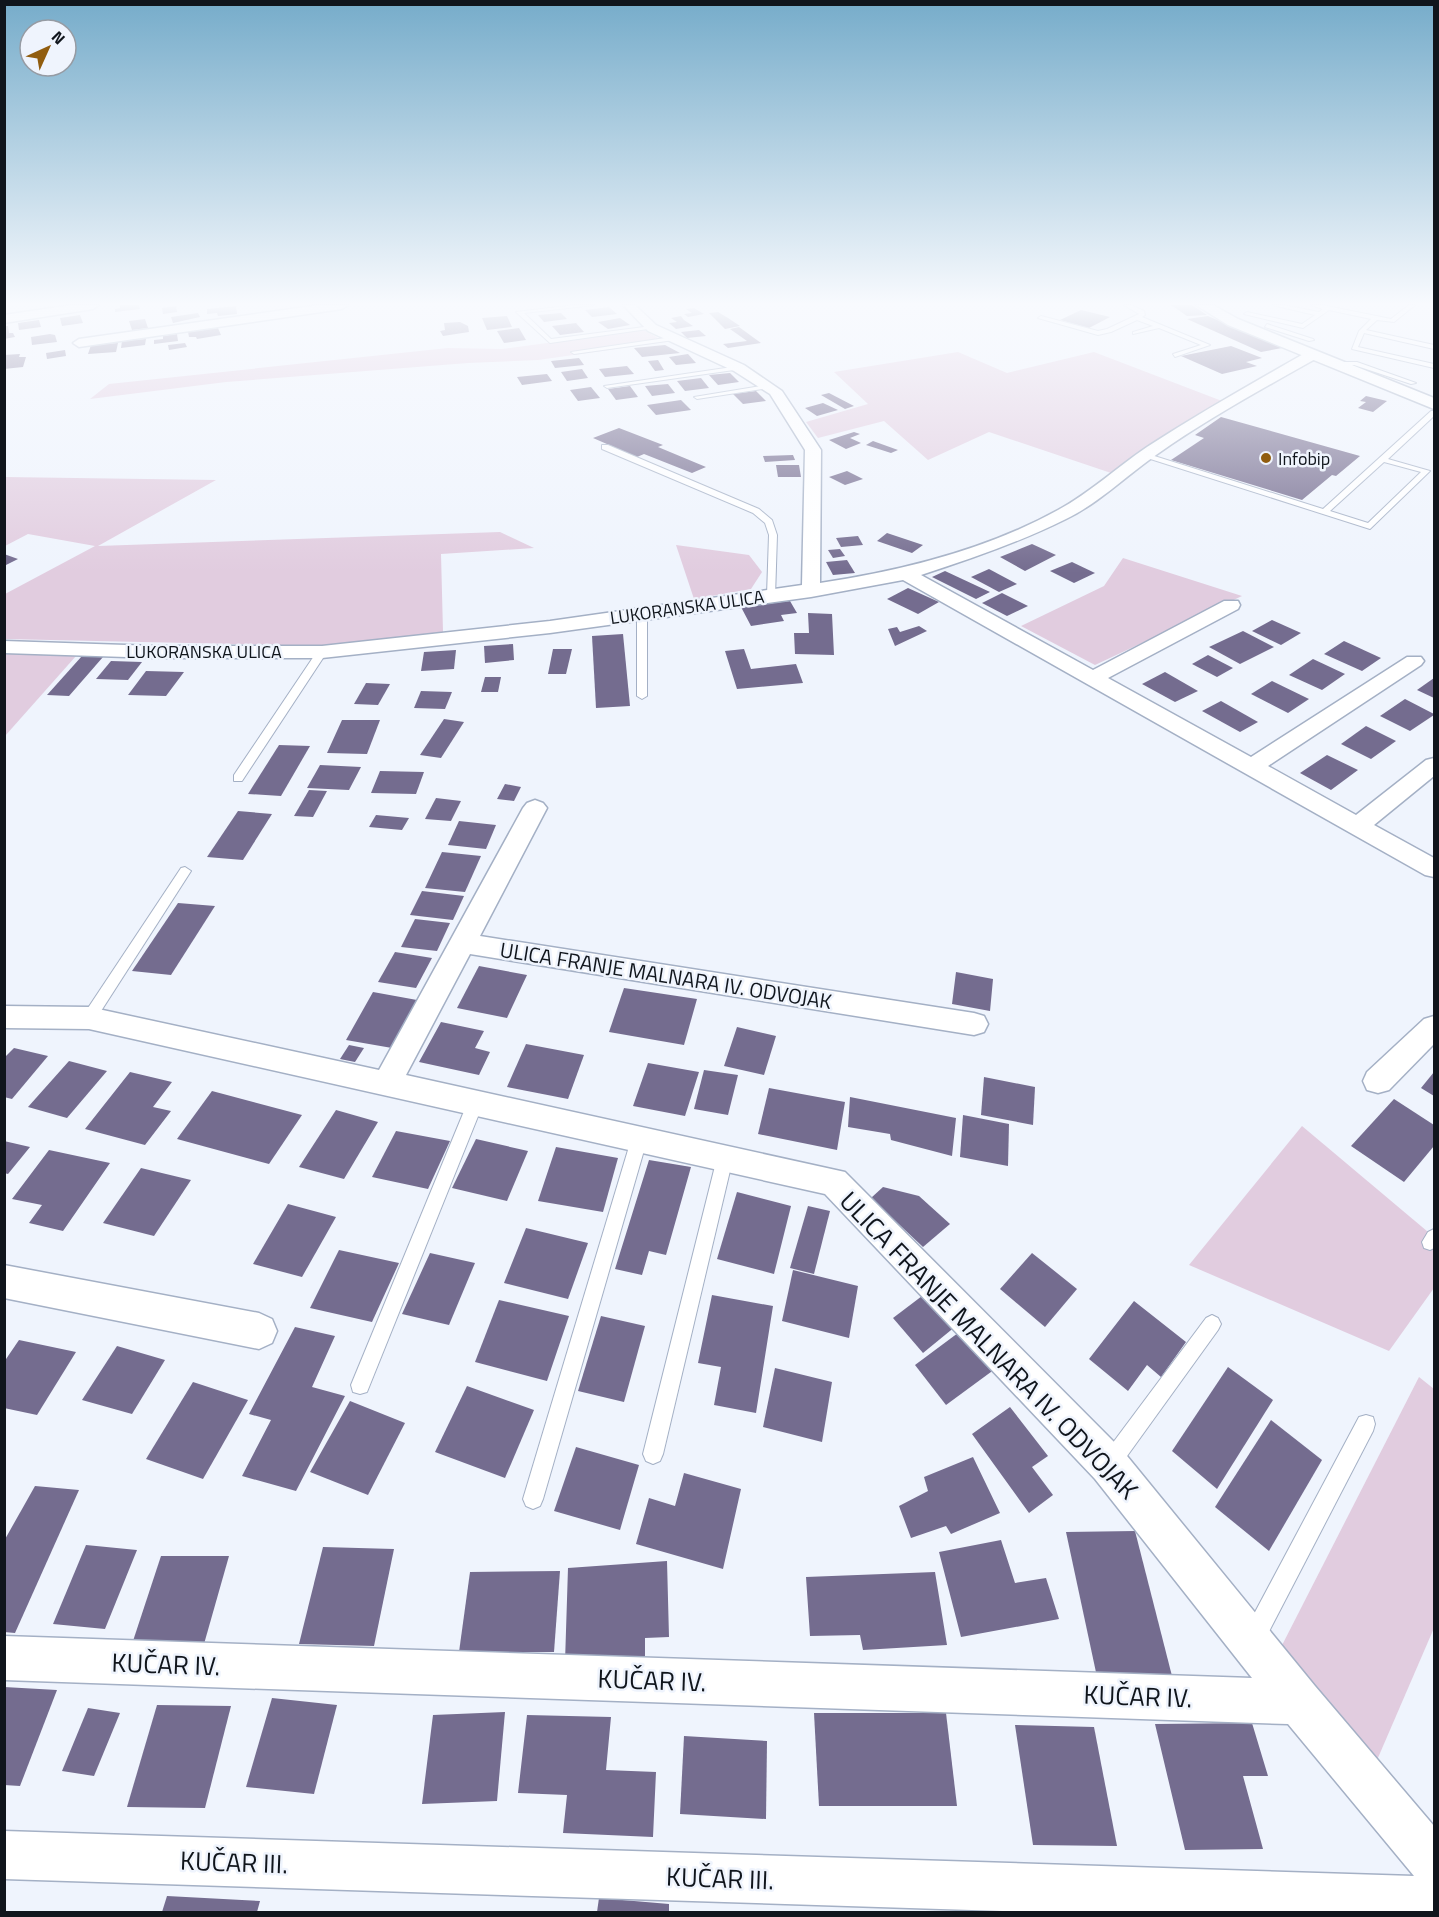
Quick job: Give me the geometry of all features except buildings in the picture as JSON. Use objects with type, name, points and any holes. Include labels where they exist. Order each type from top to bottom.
[{"type":"street","points":[[777,394],[813,450],[811,591]]},
{"type":"street","name":"LUKORANSKA ULICA","points":[[4,647],[157,652],[322,652],[550,627],[811,591],[906,574],[986,549],[1062,515],[1238,394]]},
{"type":"street","points":[[1410,394],[1434,404]]},
{"type":"street","points":[[906,574],[1090,679],[1434,869]]},
{"type":"street","points":[[1090,679],[1231,605]]},
{"type":"street","points":[[1250,768],[1414,661]]},
{"type":"street","points":[[1356,827],[1434,765]]},
{"type":"street","name":"ULICA FRANJE MALNARA IV. ODVOJAK","points":[[386,1085],[535,808]]},
{"type":"street","name":"ULICA FRANJE MALNARA IV. ODVOJAK","points":[[464,943],[974,1024]]},
{"type":"street","name":"ULICA FRANJE MALNARA IV. ODVOJAK","points":[[4,1017],[89,1018],[834,1182],[1108,1465],[1299,1702],[1434,1862]]},
{"type":"street","points":[[1378,1081],[1434,1027]]},
{"type":"street","points":[[4,1281],[259,1331]]},
{"type":"street","name":"KUČAR IV.","points":[[4,1658],[1299,1702]]},
{"type":"street","name":"KUČAR III.","points":[[4,1855],[1434,1901]]},
{"type":"lane","points":[[697,397],[715,394]]},
{"type":"lane","points":[[1324,512],[1434,413]]},
{"type":"lane","points":[[604,447],[756,511],[769,522],[773,535],[772,595]]},
{"type":"lane","points":[[1145,456],[1370,526],[1426,471],[1384,460]]},
{"type":"lane","points":[[642,613],[642,696]]},
{"type":"lane","points":[[238,778],[322,652]]},
{"type":"lane","points":[[89,1018],[185,871]]},
{"type":"lane","points":[[360,1385],[476,1104]]},
{"type":"lane","points":[[533,1499],[639,1140]]},
{"type":"lane","points":[[653,1454],[725,1158]]},
{"type":"lane","points":[[1108,1465],[1212,1324]]},
{"type":"lane","points":[[1252,1642],[1366,1424]]},
{"type":"shaded area","points":[[96,394],[126,394],[90,399]]},
{"type":"shaded area","points":[[858,394],[1205,394],[1222,401],[1111,473],[989,432],[928,460],[884,421],[818,438],[806,422],[868,404]]},
{"type":"shaded area","points":[[5,477],[216,480],[98,546],[500,532],[534,548],[441,554],[443,632],[318,646],[5,639],[5,594],[95,546],[28,534],[5,546]]},
{"type":"shaded area","points":[[676,545],[749,555],[762,572],[751,589],[694,599]]},
{"type":"shaded area","points":[[1123,558],[1242,596],[1095,665],[1021,626],[1104,586]]},
{"type":"shaded area","points":[[5,652],[76,656],[5,736]]},
{"type":"shaded area","points":[[1302,1126],[1434,1237],[1434,1288],[1389,1351],[1189,1265]]},
{"type":"shaded area","points":[[1419,1377],[1434,1389],[1434,1628],[1371,1774],[1276,1657]]},
{"type":"place","name":"Infobip","points":[[1266,458]]}]
